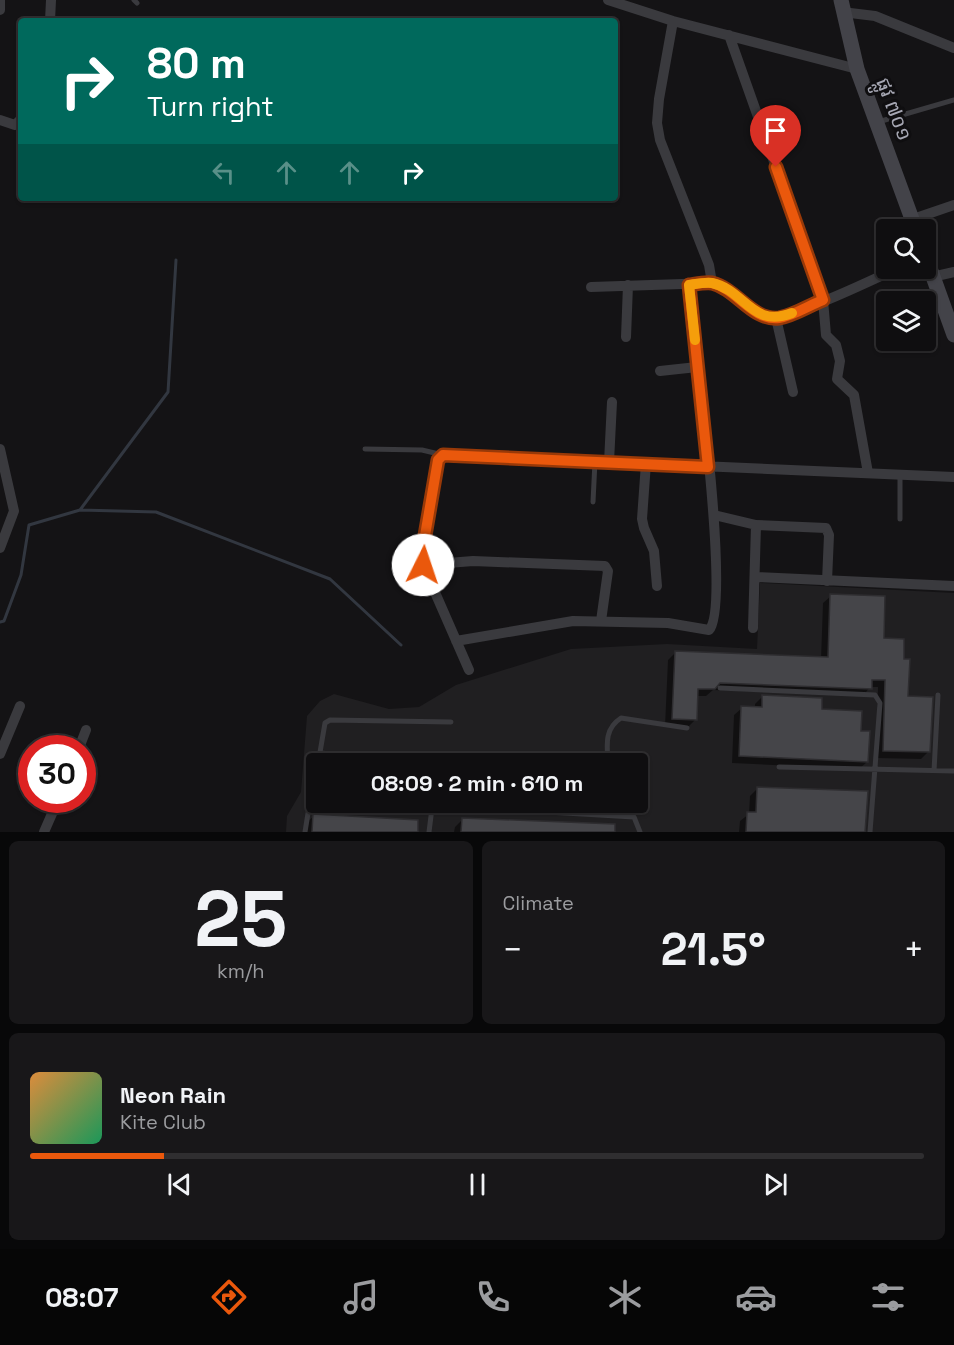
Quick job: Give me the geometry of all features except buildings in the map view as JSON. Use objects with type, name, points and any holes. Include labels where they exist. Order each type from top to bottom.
[{"type":"main road","name":"ផ្លូវ ៧០១","points":[[842,6],[857,69],[913,219]]},
{"type":"main road","points":[[933,279],[948,303],[954,336]]},
{"type":"street","points":[[0,0],[0,10]]},
{"type":"street","points":[[50,18],[51,0]]},
{"type":"street","points":[[608,0],[673,21],[857,69]]},
{"type":"street","points":[[842,6],[875,16],[954,48]]},
{"type":"street","points":[[673,21],[657,123],[660,140],[709,265],[712,283]]},
{"type":"street","points":[[729,35],[823,300],[826,334],[836,345],[840,361],[837,379],[854,395],[868,474]]},
{"type":"street","points":[[0,120],[15,126],[18,122]]},
{"type":"street","points":[[925,219],[954,205]]},
{"type":"street","points":[[936,276],[954,272]]},
{"type":"street","points":[[591,287],[712,283],[729,292],[758,314],[776,318],[876,277]]},
{"type":"street","points":[[626,337],[628,285]]},
{"type":"street","points":[[456,641],[573,621],[668,622],[709,630],[712,626],[716,599],[714,515],[689,285]]},
{"type":"street","points":[[776,318],[793,392]]},
{"type":"street","points":[[660,371],[698,367]]},
{"type":"street","points":[[609,462],[612,402]]},
{"type":"street","points":[[0,548],[14,511],[1,453]]},
{"type":"street","points":[[469,670],[423,565],[422,553],[438,460],[443,455],[954,477]]},
{"type":"street","points":[[646,464],[642,519],[654,551],[657,586]]},
{"type":"street","points":[[714,515],[756,525],[828,530],[827,581]]},
{"type":"street","points":[[753,628],[756,525]]},
{"type":"street","points":[[423,565],[473,561],[605,566],[608,571],[601,621]]},
{"type":"street","points":[[756,578],[954,586]]},
{"type":"street","points":[[0,754],[20,706]]},
{"type":"street","points":[[84,735],[86,730]]},
{"type":"street","points":[[44,832],[52,813]]},
{"type":"lane","points":[[877,122],[954,100]]},
{"type":"lane","points":[[365,448],[422,450],[443,455]]},
{"type":"lane","points":[[593,502],[595,461]]},
{"type":"lane","points":[[900,475],[900,519]]},
{"type":"lane","points":[[720,688],[875,695],[880,704],[873,770],[870,832]]},
{"type":"lane","points":[[934,771],[938,695]]},
{"type":"lane","points":[[608,753],[607,736],[612,724],[621,718],[687,728]]},
{"type":"lane","points":[[320,753],[325,723],[330,720],[451,722]]},
{"type":"lane","points":[[779,767],[954,771]]},
{"type":"lane","points":[[304,832],[310,813]]},
{"type":"lane","points":[[429,832],[431,813]]},
{"type":"lane","points":[[553,813],[634,817]]},
{"type":"lane","points":[[629,813],[634,817],[640,832]]},
{"type":"shaded area","points":[[760,583],[954,593],[954,832],[286,832],[287,816],[301,792],[307,716],[320,701],[334,694],[389,709],[419,707],[456,685],[571,649],[667,644],[757,649]]},
{"type":"waterway","points":[[80,510],[168,392],[176,260]]},
{"type":"waterway","points":[[0,622],[4,621],[21,575],[29,525],[80,510],[156,512],[330,579],[401,645]]},
{"type":"slow traffic","points":[[695,340],[689,285],[712,283],[729,292],[758,314],[769,317],[780,318],[792,313]]},
{"type":"route","points":[[423,565],[422,553],[438,460],[443,455],[450,453],[708,467],[689,285],[712,283],[729,292],[758,314],[769,317],[780,318],[823,300],[776,167]]}]
